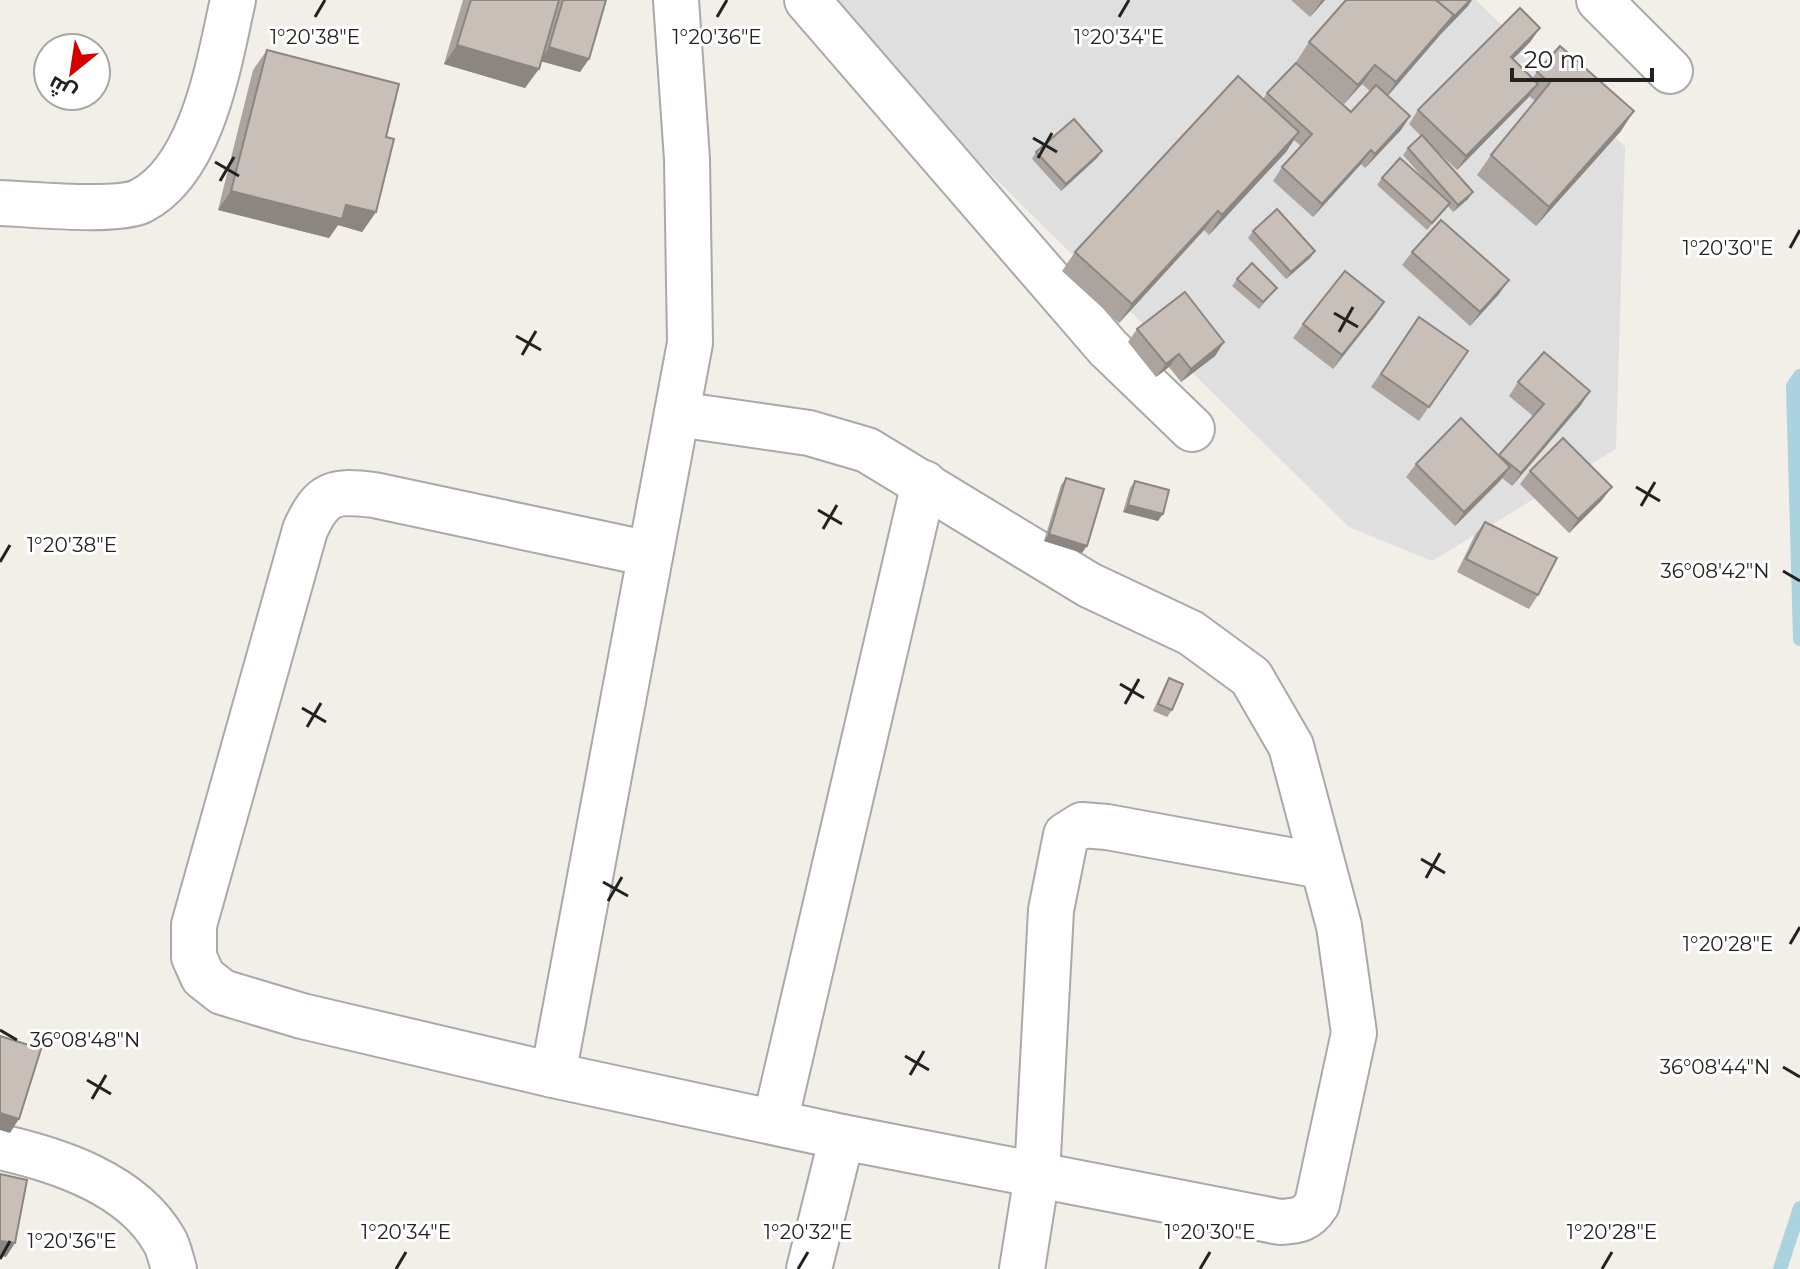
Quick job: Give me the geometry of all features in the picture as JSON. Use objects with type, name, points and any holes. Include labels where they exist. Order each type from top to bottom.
[{"type":"street","points":[[0,203],[95,206],[139,202],[173,175],[195,135],[216,78],[233,0]]},
{"type":"street","points":[[553,1075],[690,343],[687,159],[676,0]]},
{"type":"street","points":[[807,0],[1108,348],[1192,429]]},
{"type":"street","points":[[1599,0],[1670,71]]},
{"type":"street","points":[[650,554],[374,495],[347,492],[326,497],[314,509],[305,530],[194,925],[194,957],[203,977],[222,992],[302,1016],[553,1075],[842,1137],[1280,1222],[1300,1221],[1311,1213],[1317,1204],[1354,1033],[1339,926],[1291,746],[1251,677],[1191,633],[1089,585],[867,450],[809,433],[677,414]]},
{"type":"street","points":[[775,1122],[924,483]]},
{"type":"street","points":[[1022,1269],[1037,1175],[1051,910],[1066,835],[1082,825],[1107,827],[1321,866]]},
{"type":"street","points":[[809,1269],[842,1137]]},
{"type":"street","points":[[0,1147],[50,1160],[94,1178],[134,1205],[164,1240],[174,1269]]},
{"type":"shaded area","points":[[814,0],[1476,0],[1625,147],[1616,449],[1432,561],[1349,527]]},
{"type":"building","points":[[471,0],[559,0],[539,69],[457,45]]},
{"type":"building","points":[[563,0],[606,0],[589,59],[549,47]]},
{"type":"building","points":[[1346,0],[1436,0],[1454,15],[1396,82],[1375,65],[1358,85],[1309,42]]},
{"type":"building","points":[[1436,0],[1470,0],[1450,21],[1454,15]]},
{"type":"building","points":[[1520,8],[1540,28],[1511,57],[1538,84],[1466,156],[1418,110]]},
{"type":"building","points":[[1560,46],[1634,111],[1549,207],[1491,155],[1550,83],[1537,72]]},
{"type":"building","points":[[267,50],[399,84],[386,137],[394,139],[376,212],[346,205],[342,219],[231,191]]},
{"type":"building","points":[[1296,63],[1351,112],[1376,85],[1410,116],[1375,154],[1371,150],[1322,204],[1282,167],[1312,134],[1267,93]]},
{"type":"building","points":[[1238,76],[1299,132],[1222,215],[1218,211],[1132,304],[1075,252]]},
{"type":"building","points":[[1074,119],[1102,151],[1066,184],[1036,152]]},
{"type":"building","points":[[1422,135],[1473,192],[1458,205],[1408,148]]},
{"type":"building","points":[[1400,158],[1450,203],[1432,223],[1382,178]]},
{"type":"building","points":[[1277,209],[1315,251],[1291,272],[1253,231]]},
{"type":"building","points":[[1441,220],[1509,280],[1480,312],[1412,252]]},
{"type":"building","points":[[1252,263],[1277,288],[1263,302],[1237,279]]},
{"type":"building","points":[[1345,271],[1384,302],[1342,355],[1303,324]]},
{"type":"building","points":[[1185,292],[1224,342],[1191,369],[1179,354],[1166,364],[1137,329]]},
{"type":"building","points":[[1419,317],[1468,351],[1429,407],[1381,374]]},
{"type":"building","points":[[1544,352],[1590,391],[1521,473],[1499,455],[1544,404],[1518,382]]},
{"type":"building","points":[[1461,418],[1510,467],[1464,512],[1416,464]]},
{"type":"building","points":[[1563,438],[1612,487],[1578,519],[1530,471]]},
{"type":"building","points":[[1066,478],[1104,489],[1087,546],[1049,534]]},
{"type":"building","points":[[1135,481],[1169,490],[1163,514],[1128,505]]},
{"type":"building","points":[[1485,522],[1557,558],[1538,595],[1466,559]]},
{"type":"building","points":[[1169,678],[1183,684],[1172,710],[1158,704]]},
{"type":"building","points":[[0,1036],[41,1049],[19,1119],[0,1113]]},
{"type":"building","points":[[0,1174],[27,1180],[15,1243],[0,1241]]},
{"type":"waterway","points":[[1800,376],[1793,386],[1800,639]]},
{"type":"waterway","points":[[1780,1269],[1800,1208]]}]
